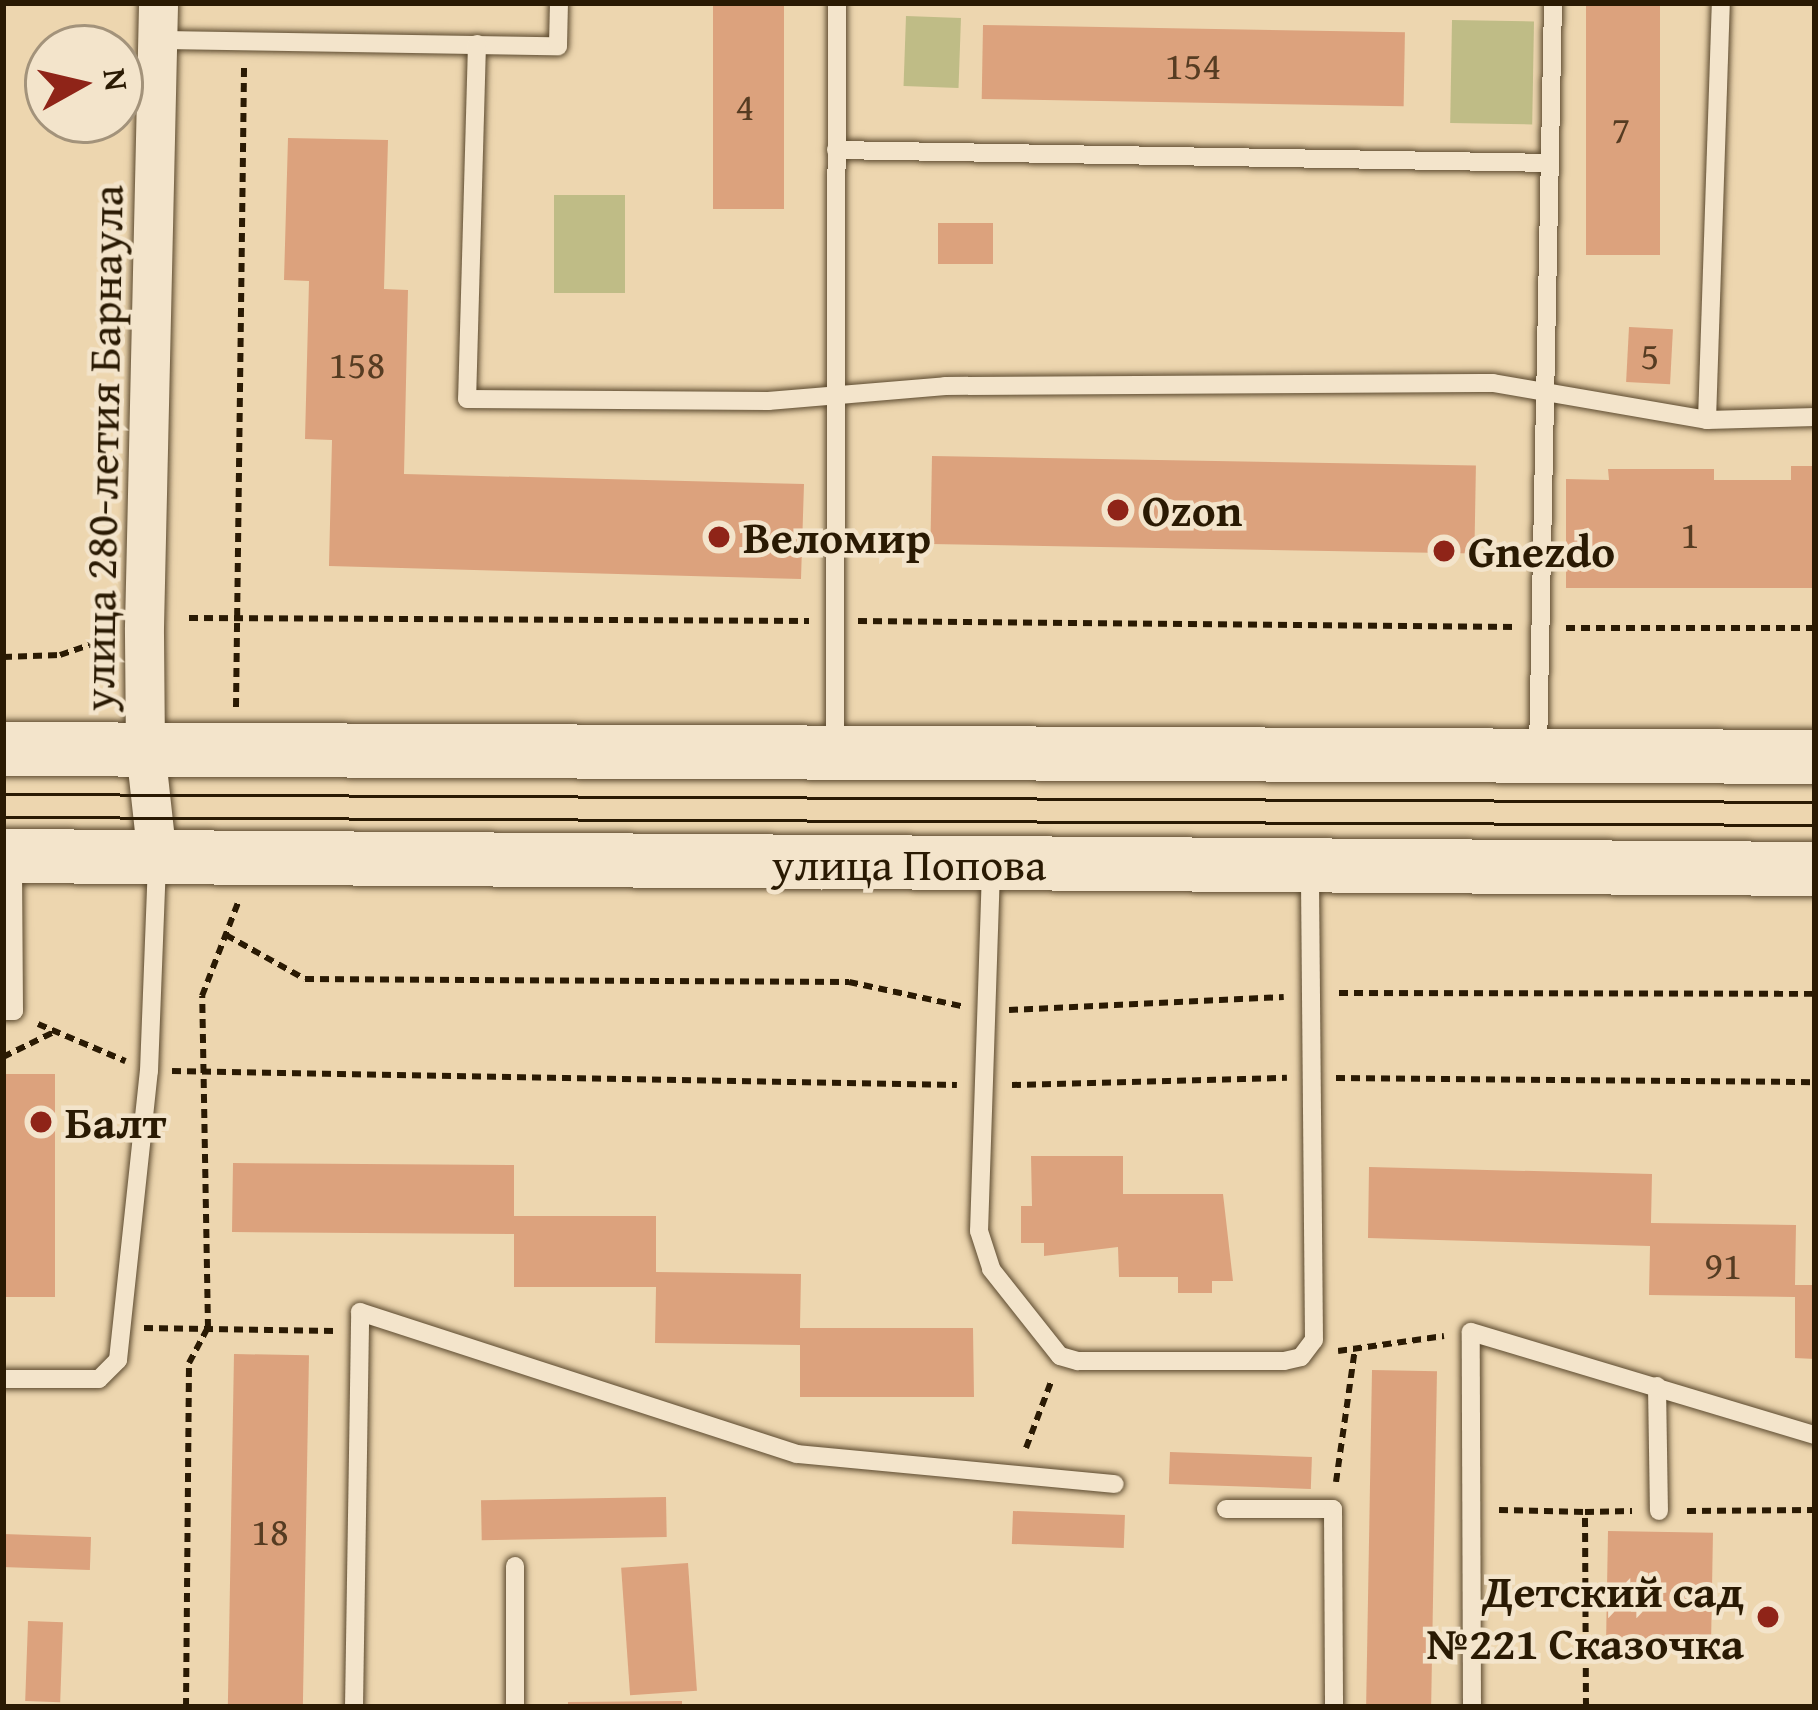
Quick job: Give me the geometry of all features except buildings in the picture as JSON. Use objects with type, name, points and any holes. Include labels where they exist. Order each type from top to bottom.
[{"type":"main road","points":[[3,749],[1815,757]]},
{"type":"main road","name":"улица Попова","points":[[8,856],[1815,869]]},
{"type":"street","name":"улица 280-летия Барнаула","points":[[158,21],[145,750],[158,858]]},
{"type":"lane","points":[[158,21],[244,43],[558,46],[559,3]]},
{"type":"lane","points":[[835,753],[832,393],[837,3]]},
{"type":"lane","points":[[1538,755],[1553,3]]},
{"type":"lane","points":[[1707,420],[1721,3]]},
{"type":"lane","points":[[477,44],[467,400],[768,401],[832,393],[1493,382],[1707,420],[1815,416]]},
{"type":"lane","points":[[836,150],[1550,164]]},
{"type":"lane","points":[[8,856],[8,1011]]},
{"type":"lane","points":[[3,1378],[99,1379],[112,1374],[123,1328],[149,1071],[158,858]]},
{"type":"lane","points":[[991,865],[989,1055],[982,1086],[979,1231],[992,1269],[1060,1356],[1301,1357],[1319,1320],[1310,865]]},
{"type":"lane","points":[[355,1707],[360,1312],[797,1454],[1115,1484]]},
{"type":"lane","points":[[1472,1707],[1471,1332],[1815,1435]]},
{"type":"lane","points":[[1657,1386],[1659,1511]]},
{"type":"lane","points":[[1226,1509],[1333,1509],[1334,1707]]},
{"type":"lane","points":[[515,1566],[515,1707]]},
{"type":"path","points":[[231,620],[244,43]]},
{"type":"path","points":[[189,618],[1815,628]]},
{"type":"path","points":[[3,657],[59,656],[116,636]]},
{"type":"path","points":[[186,1707],[189,1364],[208,1328],[211,1189],[199,1071],[202,996],[225,934]]},
{"type":"path","points":[[8,1011],[149,1071],[982,1086],[1311,1078],[1815,1082]]},
{"type":"path","points":[[3,1057],[54,1032]]},
{"type":"path","points":[[123,1328],[359,1332]]},
{"type":"path","points":[[1301,1357],[1471,1332]]},
{"type":"path","points":[[1333,1509],[1355,1348]]},
{"type":"path","points":[[1017,1475],[1060,1356]]},
{"type":"path","points":[[1472,1510],[1815,1510]]},
{"type":"path","points":[[1585,1511],[1586,1707]]},
{"type":"shaded area","points":[[906,16],[961,18],[959,88],[904,86]]},
{"type":"shaded area","points":[[1452,20],[1534,21],[1532,124],[1450,123]]},
{"type":"shaded area","points":[[554,195],[625,195],[625,293],[554,293]]},
{"type":"tram line","points":[[3,794],[1815,802]]},
{"type":"tram line","points":[[3,817],[1815,825]]},
{"type":"place","name":"Ozon","points":[[1118,510]]},
{"type":"place","name":"Веломир","points":[[719,537]]},
{"type":"place","name":"Gnezdo","points":[[1444,551]]},
{"type":"place","name":"Балт","points":[[41,1122]]},
{"type":"place","name":"Детский сад №221 Сказочка","points":[[1768,1617]]}]
